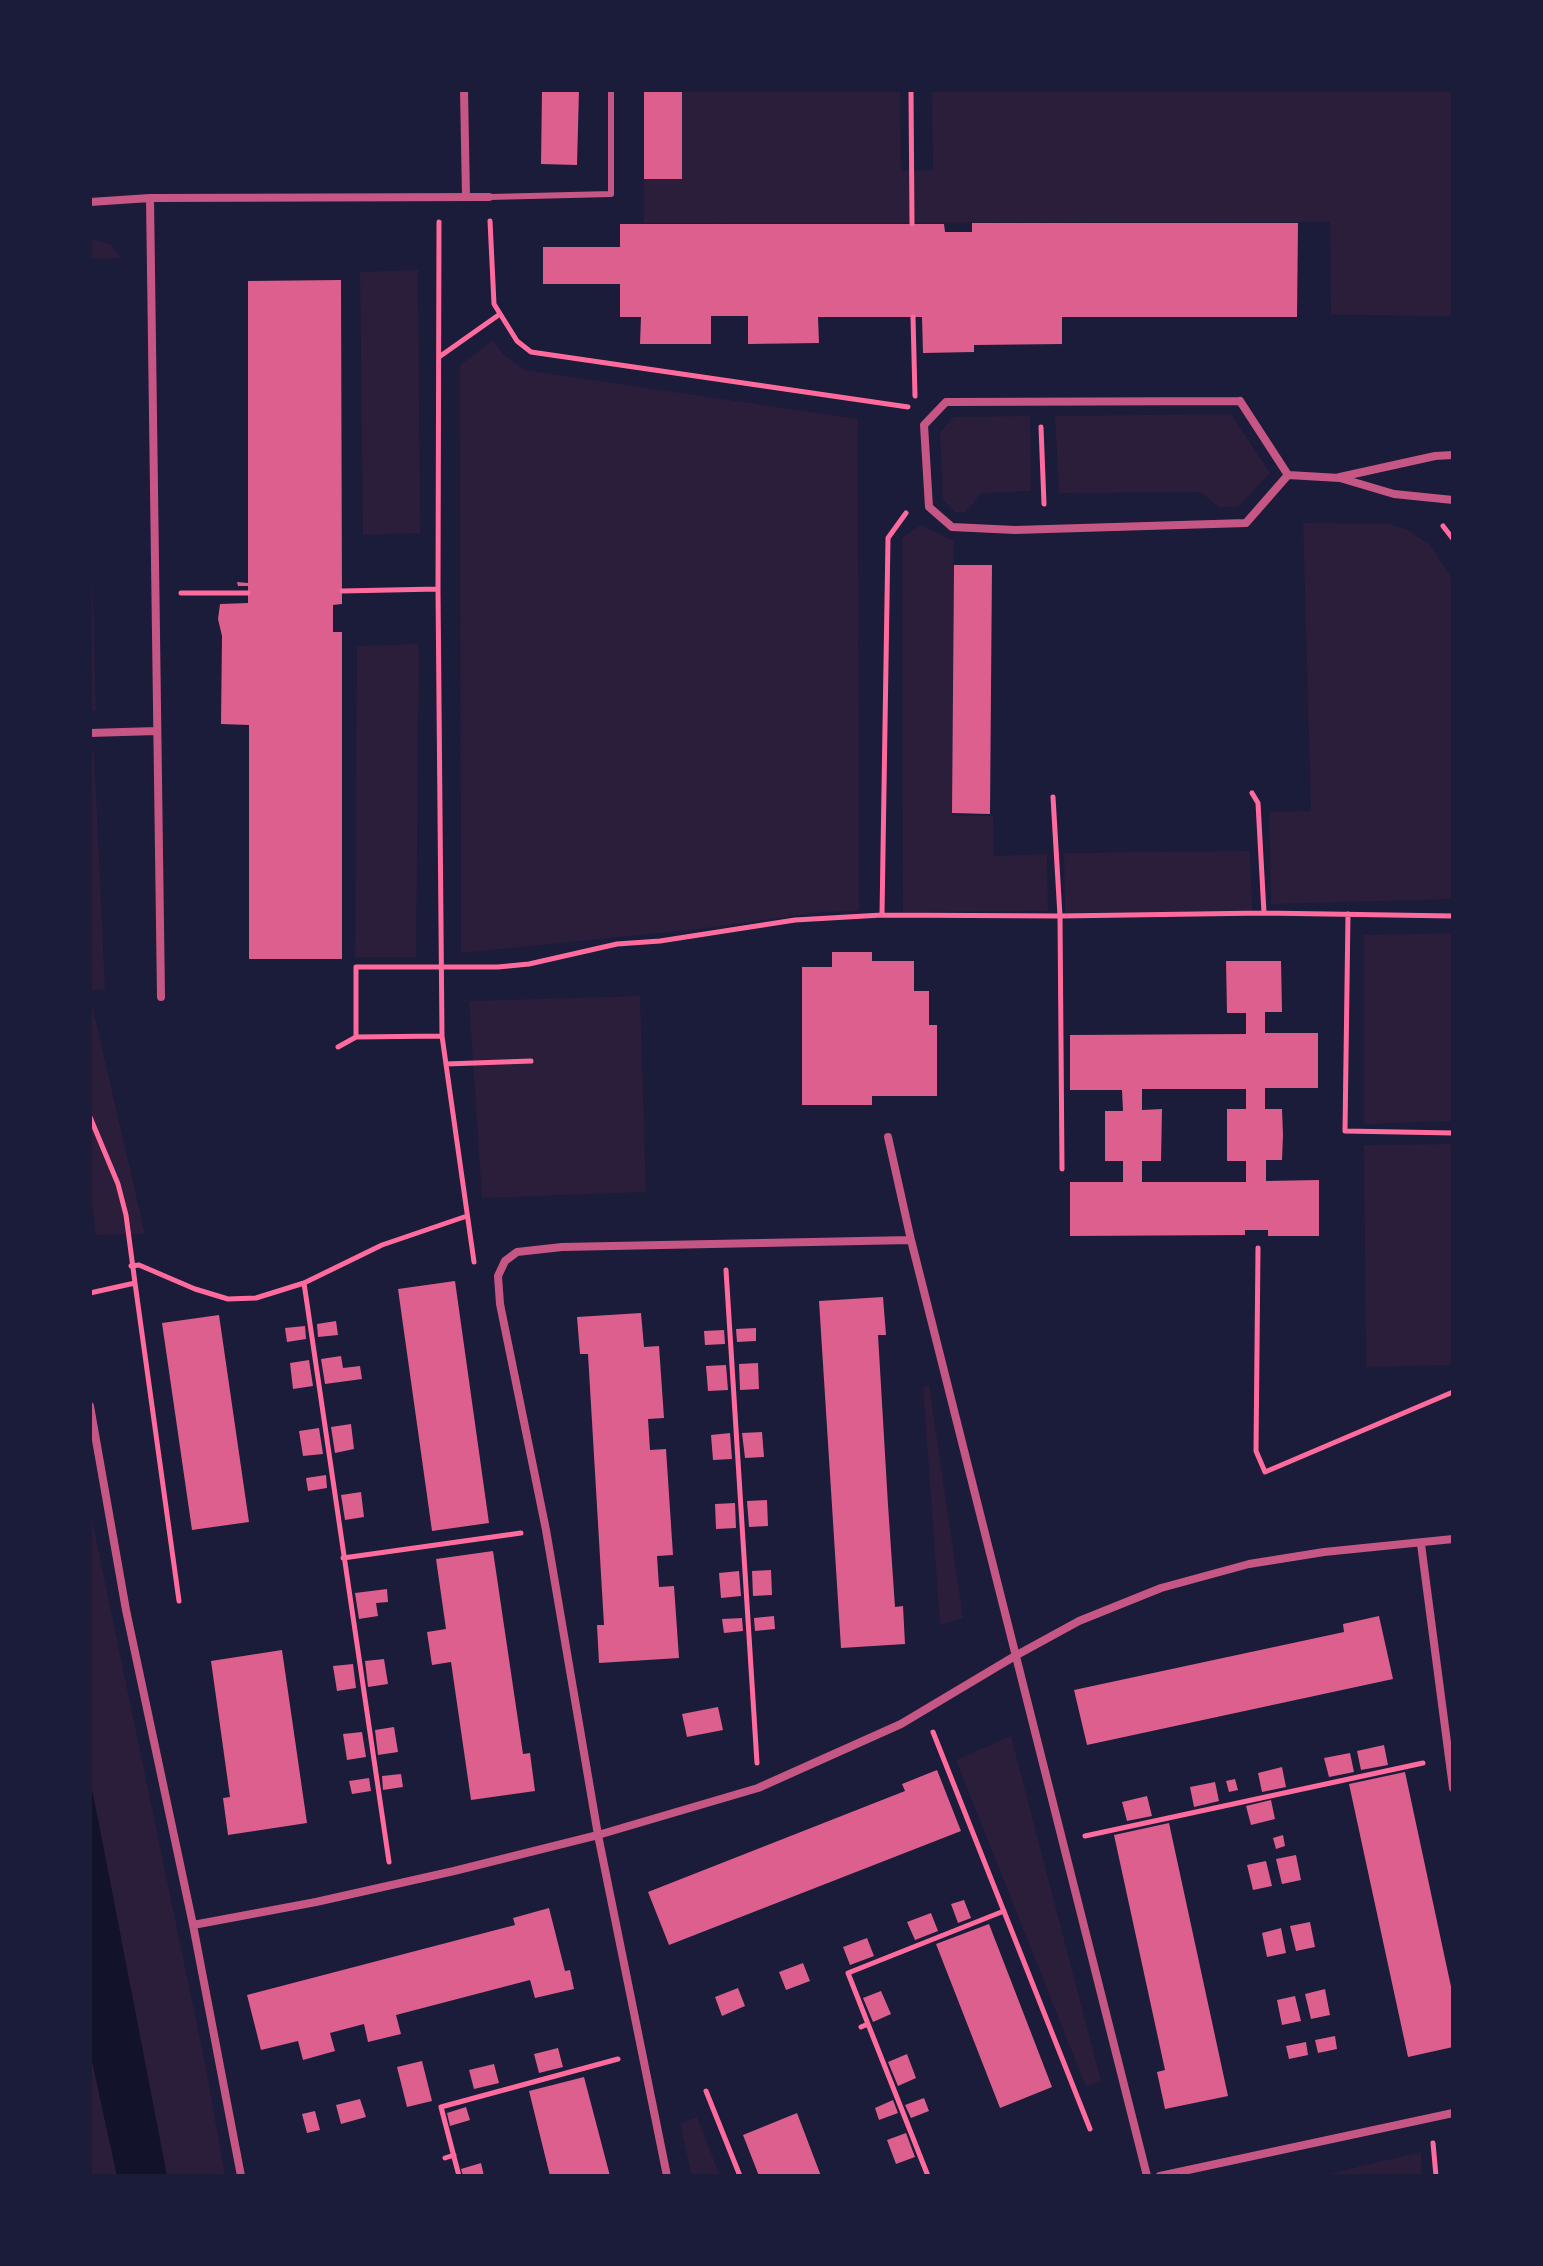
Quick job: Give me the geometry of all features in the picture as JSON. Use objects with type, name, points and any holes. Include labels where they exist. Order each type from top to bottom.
[{"type":"street","points":[[464,90],[466,197]]},
{"type":"street","points":[[90,202],[150,198],[489,197]]},
{"type":"street","points":[[150,198],[161,997]]},
{"type":"street","points":[[1240,401],[1288,475],[1246,523],[1044,529],[952,527],[929,507],[924,425],[946,402],[1240,401]]},
{"type":"street","points":[[1340,478],[1435,456],[1453,455]]},
{"type":"street","points":[[1288,475],[1340,478],[1394,494],[1453,500]]},
{"type":"street","points":[[90,733],[156,731]]},
{"type":"street","points":[[888,1137],[911,1240],[1147,2176]]},
{"type":"street","points":[[667,2176],[598,1835],[546,1530],[500,1304],[498,1276],[505,1261],[517,1252],[562,1247],[911,1240]]},
{"type":"street","points":[[90,1406],[126,1610],[193,1925],[241,2176]]},
{"type":"street","points":[[193,1925],[454,1871],[598,1835],[758,1788],[901,1724],[1079,1621],[1147,1594],[1234,1568],[1324,1552],[1453,1539]]},
{"type":"street","points":[[1421,1544],[1453,1788]]},
{"type":"street","points":[[1160,2176],[1453,2113]]},
{"type":"lane","points":[[489,197],[611,194],[611,90]]},
{"type":"path","points":[[911,90],[912,224]]},
{"type":"path","points":[[439,197],[438,589],[442,1036],[476,1274]]},
{"type":"path","points":[[489,197],[494,304],[517,341],[531,352],[915,408],[913,317]]},
{"type":"path","points":[[439,357],[500,314]]},
{"type":"path","points":[[1041,402],[1044,529]]},
{"type":"path","points":[[882,915],[888,538],[928,482]]},
{"type":"path","points":[[342,591],[438,589]]},
{"type":"path","points":[[156,593],[248,593]]},
{"type":"path","points":[[1252,793],[1258,803],[1264,913]]},
{"type":"path","points":[[1053,797],[1060,916],[1062,1169]]},
{"type":"path","points":[[356,1037],[356,967],[498,967],[529,964],[617,944],[660,941],[795,920],[882,915],[1264,913],[1453,916]]},
{"type":"path","points":[[1348,914],[1345,1131],[1453,1133]]},
{"type":"path","points":[[338,1047],[356,1037],[442,1036]]},
{"type":"path","points":[[446,1064],[531,1061]]},
{"type":"path","points":[[90,1117],[118,1184],[126,1215],[179,1601]]},
{"type":"path","points":[[131,1266],[139,1265],[195,1289],[228,1299],[256,1298],[304,1283],[382,1245],[467,1216]]},
{"type":"path","points":[[728,1244],[758,1788]]},
{"type":"path","points":[[1258,1248],[1256,1451],[1265,1472],[1453,1392]]},
{"type":"path","points":[[90,1293],[135,1283]]},
{"type":"path","points":[[304,1283],[392,1883]]},
{"type":"path","points":[[343,1558],[546,1530]]},
{"type":"path","points":[[337,1575],[345,1574]]},
{"type":"path","points":[[925,1711],[1090,2129]]},
{"type":"path","points":[[1062,1841],[1447,1757]]},
{"type":"path","points":[[928,2176],[848,1973],[1004,1911]]},
{"type":"path","points":[[861,2027],[868,2024]]},
{"type":"path","points":[[459,2176],[441,2107],[642,2053]]},
{"type":"path","points":[[706,2091],[740,2176]]},
{"type":"path","points":[[445,2158],[454,2155]]},
{"type":"shaded area","points":[[682,90],[900,90],[901,171],[933,170],[932,90],[1453,90],[1453,316],[1331,315],[1330,222],[644,223],[644,179],[682,179]]},
{"type":"shaded area","points":[[90,239],[111,244],[121,258],[90,259]]},
{"type":"shaded area","points":[[418,270],[420,533],[363,535],[360,272]]},
{"type":"shaded area","points":[[493,340],[502,353],[524,370],[858,419],[859,911],[822,912],[699,929],[461,953],[460,365]]},
{"type":"shaded area","points":[[1231,414],[1270,473],[1238,507],[1219,507],[1200,492],[1059,493],[1055,416]]},
{"type":"shaded area","points":[[1030,416],[1031,491],[981,493],[966,512],[955,512],[943,500],[940,432],[954,417]]},
{"type":"shaded area","points":[[90,494],[96,711],[90,711]]},
{"type":"shaded area","points":[[1303,523],[1389,524],[1408,530],[1430,545],[1453,580],[1453,899],[1271,904],[1269,812],[1311,811]]},
{"type":"shaded area","points":[[921,525],[954,541],[952,815],[993,816],[994,856],[1047,854],[1048,911],[903,912],[902,538]]},
{"type":"shaded area","points":[[419,644],[416,957],[355,957],[357,646]]},
{"type":"shaded area","points":[[90,751],[94,751],[105,989],[90,991]]},
{"type":"shaded area","points":[[1250,851],[1252,911],[1065,913],[1064,853]]},
{"type":"shaded area","points":[[1453,933],[1453,1121],[1364,1124],[1364,935]]},
{"type":"shaded area","points":[[90,996],[145,1234],[96,1235],[90,1192]]},
{"type":"shaded area","points":[[640,996],[646,1192],[482,1198],[469,1001]]},
{"type":"shaded area","points":[[1453,1144],[1453,1365],[1366,1367],[1364,1145]]},
{"type":"shaded area","points":[[929,1385],[963,1618],[940,1625],[923,1387]]},
{"type":"shaded area","points":[[90,1510],[206,2068],[225,2176],[167,2176],[90,1780]]},
{"type":"shaded area","points":[[1011,1736],[1101,2081],[1086,2087],[956,1760]]},
{"type":"shaded area","points":[[90,1780],[167,2176],[117,2176],[90,2052]]},
{"type":"shaded area","points":[[90,2052],[116,2170],[117,2176],[90,2176]]},
{"type":"shaded area","points":[[697,2117],[720,2176],[692,2176],[680,2123]]},
{"type":"shaded area","points":[[1421,2152],[1422,2176],[1320,2176]]},
{"type":"building","points":[[542,90],[579,90],[577,165],[541,164]]},
{"type":"building","points":[[644,90],[682,90],[682,179],[644,179]]},
{"type":"building","points":[[972,223],[1298,223],[1297,317],[1062,317],[1062,344],[974,345],[974,352],[923,353],[922,317],[818,317],[819,343],[748,344],[748,316],[711,316],[711,344],[640,344],[641,317],[620,317],[620,284],[543,284],[543,247],[620,247],[620,224],[944,224],[945,232],[972,232]]},
{"type":"building","points":[[341,280],[342,604],[333,605],[333,632],[342,632],[342,959],[249,959],[249,725],[221,724],[222,636],[218,619],[220,604],[248,603],[248,586],[238,586],[237,582],[248,583],[248,281]]},
{"type":"building","points":[[954,565],[992,565],[990,814],[952,813]]},
{"type":"building","points":[[832,952],[872,952],[872,961],[914,961],[914,991],[929,991],[929,1025],[937,1025],[937,1096],[872,1096],[872,1105],[802,1105],[802,967],[832,967]]},
{"type":"building","points":[[1226,961],[1281,961],[1282,1012],[1265,1012],[1265,1033],[1318,1033],[1318,1088],[1265,1088],[1265,1109],[1282,1109],[1283,1135],[1282,1160],[1266,1160],[1266,1181],[1319,1180],[1319,1236],[1268,1236],[1268,1230],[1245,1230],[1245,1235],[1070,1236],[1070,1182],[1123,1182],[1123,1161],[1105,1161],[1105,1111],[1123,1111],[1122,1090],[1070,1090],[1070,1035],[1246,1034],[1246,1013],[1227,1013]],"holes":[[[1142,1089],[1246,1089],[1246,1109],[1227,1109],[1227,1161],[1246,1161],[1246,1182],[1142,1182],[1142,1161],[1161,1161],[1162,1109],[1142,1110]]]},
{"type":"building","points":[[455,1281],[489,1523],[432,1531],[398,1289]]},
{"type":"building","points":[[883,1297],[886,1335],[878,1335],[888,1505],[895,1607],[903,1606],[905,1644],[841,1648],[819,1301]]},
{"type":"building","points":[[641,1313],[644,1347],[659,1346],[664,1418],[648,1419],[650,1450],[666,1449],[673,1555],[657,1556],[659,1587],[674,1586],[679,1658],[599,1663],[597,1625],[604,1625],[588,1354],[580,1354],[577,1317]]},
{"type":"building","points":[[219,1315],[249,1522],[192,1530],[162,1323]]},
{"type":"building","points":[[336,1321],[338,1335],[318,1337],[317,1324]]},
{"type":"building","points":[[305,1326],[306,1339],[287,1342],[285,1328]]},
{"type":"building","points":[[756,1328],[756,1341],[737,1342],[736,1329]]},
{"type":"building","points":[[724,1330],[725,1344],[705,1345],[704,1331]]},
{"type":"building","points":[[341,1356],[343,1368],[360,1366],[362,1379],[325,1384],[321,1359]]},
{"type":"building","points":[[309,1360],[313,1386],[293,1389],[290,1363]]},
{"type":"building","points":[[758,1363],[759,1389],[740,1390],[739,1364]]},
{"type":"building","points":[[726,1365],[728,1390],[708,1391],[706,1366]]},
{"type":"building","points":[[351,1424],[354,1449],[335,1453],[331,1427]]},
{"type":"building","points":[[319,1428],[323,1454],[303,1456],[299,1431]]},
{"type":"building","points":[[762,1432],[764,1457],[745,1458],[742,1433]]},
{"type":"building","points":[[730,1433],[732,1459],[713,1460],[711,1435]]},
{"type":"building","points":[[326,1475],[327,1488],[308,1491],[306,1478]]},
{"type":"building","points":[[361,1492],[364,1517],[345,1520],[341,1495]]},
{"type":"building","points":[[767,1500],[768,1526],[749,1527],[747,1501]]},
{"type":"building","points":[[735,1503],[736,1528],[716,1529],[715,1504]]},
{"type":"building","points":[[493,1551],[523,1754],[530,1753],[535,1791],[471,1800],[451,1662],[432,1665],[427,1632],[446,1629],[436,1559]]},
{"type":"building","points":[[771,1570],[772,1595],[753,1596],[752,1571]]},
{"type":"building","points":[[739,1571],[741,1596],[721,1598],[719,1573]]},
{"type":"building","points":[[387,1589],[388,1602],[376,1603],[378,1616],[359,1619],[355,1593]]},
{"type":"building","points":[[774,1616],[775,1629],[755,1631],[754,1618]]},
{"type":"building","points":[[1379,1616],[1393,1679],[1087,1745],[1074,1690],[1344,1632],[1343,1624]]},
{"type":"building","points":[[742,1618],[743,1631],[724,1633],[722,1619]]},
{"type":"building","points":[[282,1650],[307,1823],[228,1835],[223,1798],[230,1797],[211,1661]]},
{"type":"building","points":[[384,1659],[388,1684],[368,1687],[365,1661]]},
{"type":"building","points":[[353,1664],[356,1688],[337,1691],[333,1666]]},
{"type":"building","points":[[718,1707],[723,1730],[687,1737],[682,1714]]},
{"type":"building","points":[[394,1727],[398,1752],[378,1755],[375,1730]]},
{"type":"building","points":[[362,1732],[366,1757],[347,1760],[343,1734]]},
{"type":"building","points":[[1384,1745],[1388,1765],[1361,1770],[1357,1751]]},
{"type":"building","points":[[1350,1753],[1354,1772],[1329,1777],[1324,1758]]},
{"type":"building","points":[[1282,1767],[1286,1787],[1262,1792],[1258,1773]]},
{"type":"building","points":[[937,1770],[961,1831],[669,1945],[648,1892],[905,1791],[902,1784]]},
{"type":"building","points":[[1405,1772],[1453,1996],[1453,2047],[1408,2057],[1349,1784]]},
{"type":"building","points":[[401,1774],[403,1787],[383,1790],[382,1776]]},
{"type":"building","points":[[369,1778],[371,1791],[352,1794],[349,1781]]},
{"type":"building","points":[[1235,1779],[1238,1790],[1229,1792],[1226,1781]]},
{"type":"building","points":[[1215,1782],[1219,1801],[1194,1807],[1190,1787]]},
{"type":"building","points":[[1147,1796],[1152,1816],[1127,1821],[1122,1802]]},
{"type":"building","points":[[1271,1800],[1275,1819],[1251,1825],[1246,1806]]},
{"type":"building","points":[[1169,1823],[1228,2096],[1165,2109],[1157,2072],[1165,2070],[1114,1835]]},
{"type":"building","points":[[1283,1835],[1285,1846],[1276,1849],[1273,1838]]},
{"type":"building","points":[[1296,1855],[1301,1880],[1282,1884],[1276,1859]]},
{"type":"building","points":[[1266,1861],[1272,1886],[1253,1890],[1247,1865]]},
{"type":"building","points":[[964,1900],[971,1918],[958,1923],[951,1904]]},
{"type":"building","points":[[549,1908],[565,1971],[570,1970],[574,1989],[535,1998],[530,1980],[396,2015],[401,2034],[368,2042],[364,2024],[330,2033],[335,2051],[303,2060],[298,2041],[261,2050],[247,1995],[515,1925],[513,1918]]},
{"type":"building","points":[[931,1913],[938,1931],[915,1940],[907,1922]]},
{"type":"building","points":[[1310,1922],[1315,1947],[1296,1951],[1290,1926]]},
{"type":"building","points":[[989,1924],[1052,2087],[1000,2108],[936,1944]]},
{"type":"building","points":[[1281,1928],[1286,1953],[1267,1957],[1262,1933]]},
{"type":"building","points":[[867,1938],[874,1956],[850,1965],[843,1947]]},
{"type":"building","points":[[803,1963],[810,1981],[786,1990],[779,1972]]},
{"type":"building","points":[[738,1988],[745,2006],[722,2016],[715,1997]]},
{"type":"building","points":[[1325,1989],[1330,2015],[1311,2019],[1305,1994]]},
{"type":"building","points":[[881,1991],[891,2014],[873,2022],[863,1998]]},
{"type":"building","points":[[1295,1996],[1301,2021],[1282,2025],[1277,2000]]},
{"type":"building","points":[[1335,2036],[1337,2049],[1318,2053],[1315,2040]]},
{"type":"building","points":[[1306,2042],[1308,2055],[1289,2059],[1286,2046]]},
{"type":"building","points":[[558,2048],[563,2067],[539,2073],[534,2054]]},
{"type":"building","points":[[907,2054],[916,2078],[898,2086],[888,2062]]},
{"type":"building","points":[[422,2061],[432,2101],[407,2107],[397,2067]]},
{"type":"building","points":[[494,2064],[499,2083],[474,2089],[469,2070]]},
{"type":"building","points":[[584,2077],[610,2176],[550,2176],[529,2091]]},
{"type":"building","points":[[924,2098],[929,2111],[911,2118],[905,2105]]},
{"type":"building","points":[[360,2099],[366,2117],[341,2124],[336,2105]]},
{"type":"building","points":[[893,2100],[898,2113],[879,2120],[875,2108]]},
{"type":"building","points":[[466,2107],[470,2120],[450,2126],[447,2113]]},
{"type":"building","points":[[315,2111],[320,2130],[307,2133],[302,2114]]},
{"type":"building","points":[[797,2113],[821,2176],[759,2176],[743,2135]]},
{"type":"building","points":[[906,2133],[915,2157],[896,2164],[887,2140]]},
{"type":"building","points":[[481,2163],[484,2176],[463,2176],[461,2169]]}]
